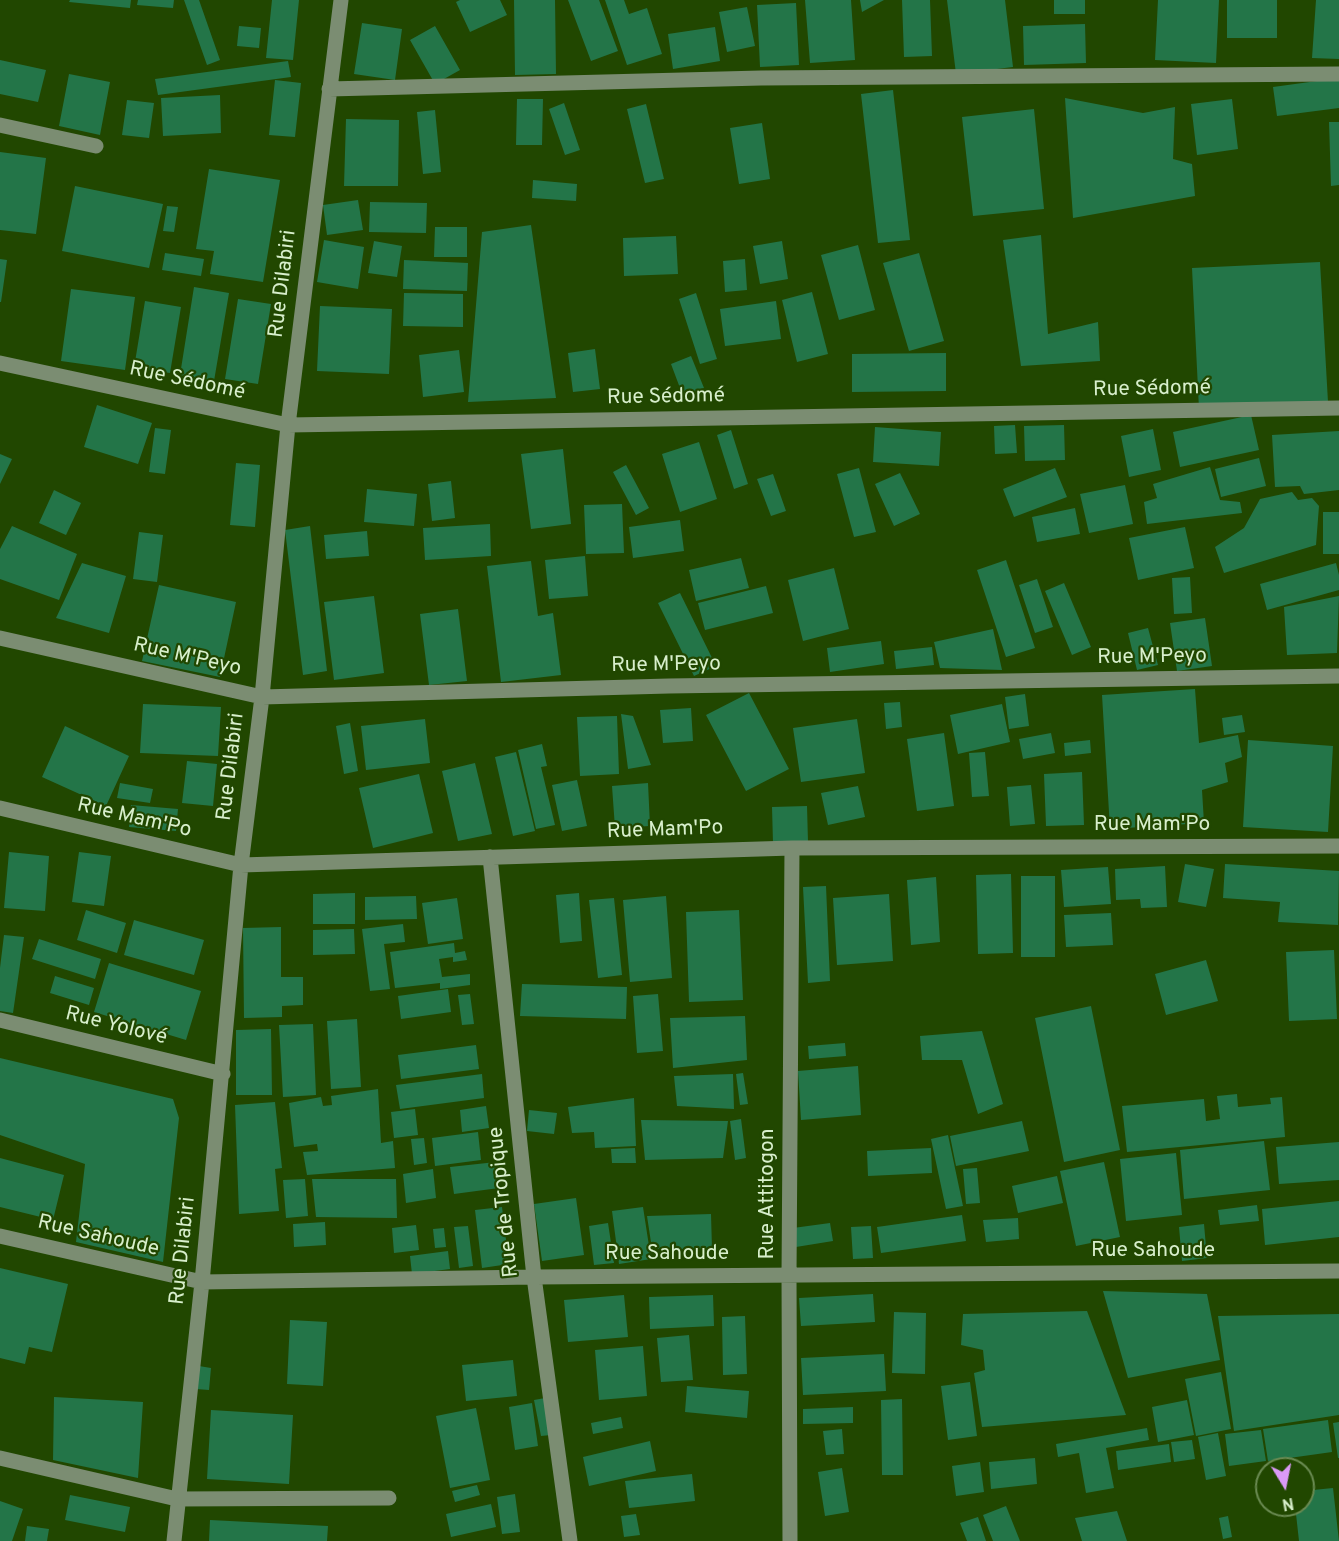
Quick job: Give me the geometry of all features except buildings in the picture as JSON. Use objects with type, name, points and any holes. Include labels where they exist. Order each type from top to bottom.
[{"type":"street","name":"Rue Dilabiri","points":[[174,1541],[223,1074],[241,865],[262,697],[288,425],[341,0]]},
{"type":"street","points":[[329,89],[761,78],[1339,74]]},
{"type":"street","points":[[0,124],[96,146]]},
{"type":"street","name":"Rue Sédomé","points":[[0,363],[288,425],[1339,408]]},
{"type":"street","name":"Rue M'Peyo","points":[[0,638],[262,697],[669,686],[1339,676]]},
{"type":"street","name":"Rue Mam'Po","points":[[0,808],[241,865],[792,848],[1339,846]]},
{"type":"street","name":"Rue Attitogon","points":[[790,1541],[792,848]]},
{"type":"street","name":"Rue de Tropique","points":[[490,857],[534,1277],[570,1541]]},
{"type":"street","name":"Rue Yolové","points":[[0,1020],[223,1074]]},
{"type":"street","name":"Rue Sahoude","points":[[0,1236],[202,1282],[1339,1271]]},
{"type":"street","points":[[0,1458],[177,1499],[389,1498]]}]
